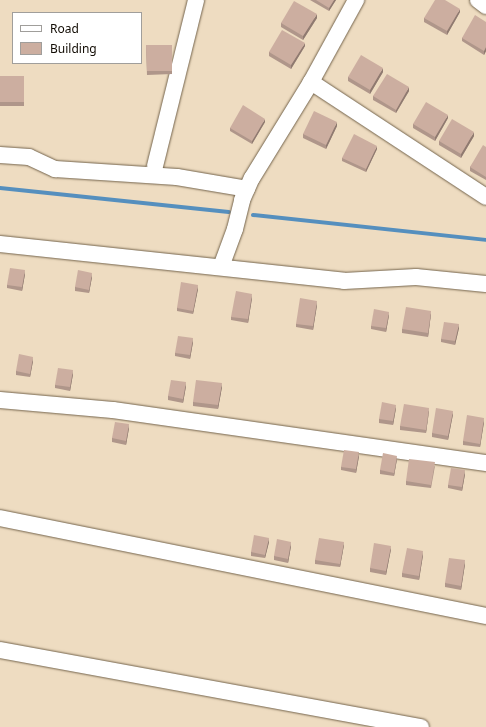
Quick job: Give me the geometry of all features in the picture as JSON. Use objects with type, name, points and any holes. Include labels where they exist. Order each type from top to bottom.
[{"type":"street","points":[[154,166],[196,0]]},
{"type":"street","points":[[221,267],[247,189],[311,82],[356,0]]},
{"type":"street","points":[[478,0],[486,6]]},
{"type":"street","points":[[311,82],[486,197]]},
{"type":"street","points":[[0,155],[29,157],[55,169],[177,177],[247,189]]},
{"type":"street","points":[[0,244],[344,281],[416,277],[486,284]]},
{"type":"street","points":[[0,400],[113,410],[486,463]]},
{"type":"street","points":[[0,518],[486,616]]},
{"type":"street","points":[[0,650],[421,727]]},
{"type":"building","points":[[316,0],[334,0],[329,8]]},
{"type":"building","points":[[435,0],[445,0],[460,9],[447,31],[424,18]]},
{"type":"building","points":[[294,1],[317,14],[303,36],[281,23]]},
{"type":"building","points":[[475,15],[486,22],[486,47],[484,51],[462,38]]},
{"type":"building","points":[[282,30],[305,43],[291,65],[269,52]]},
{"type":"building","points":[[146,45],[172,45],[172,71],[147,71]]},
{"type":"building","points":[[361,55],[383,68],[370,90],[348,77]]},
{"type":"building","points":[[387,74],[409,87],[396,110],[373,96]]},
{"type":"building","points":[[0,76],[24,76],[24,102],[0,102]]},
{"type":"building","points":[[426,102],[448,115],[435,137],[413,124]]},
{"type":"building","points":[[243,105],[265,119],[252,141],[230,128]]},
{"type":"building","points":[[314,111],[337,122],[326,145],[303,134]]},
{"type":"building","points":[[452,119],[474,132],[461,154],[439,141]]},
{"type":"building","points":[[354,134],[377,146],[366,169],[342,158]]},
{"type":"building","points":[[483,145],[486,147],[486,177],[470,167]]},
{"type":"building","points":[[10,268],[25,270],[22,287],[7,285]]},
{"type":"building","points":[[78,270],[92,273],[89,290],[75,287]]},
{"type":"building","points":[[181,282],[198,285],[193,311],[177,308]]},
{"type":"building","points":[[236,291],[252,294],[248,319],[231,317]]},
{"type":"building","points":[[300,298],[317,301],[313,326],[296,324]]},
{"type":"building","points":[[406,307],[431,311],[428,333],[402,329]]},
{"type":"building","points":[[374,309],[389,312],[386,328],[371,326]]},
{"type":"building","points":[[444,322],[459,324],[455,341],[441,339]]},
{"type":"building","points":[[178,336],[193,338],[190,355],[175,353]]},
{"type":"building","points":[[19,354],[33,357],[30,374],[16,371]]},
{"type":"building","points":[[58,368],[73,370],[70,387],[55,385]]},
{"type":"building","points":[[171,380],[186,382],[183,399],[168,396]]},
{"type":"building","points":[[196,380],[222,383],[218,405],[193,402]]},
{"type":"building","points":[[382,402],[396,405],[393,421],[379,419]]},
{"type":"building","points":[[404,404],[429,408],[426,430],[400,426]]},
{"type":"building","points":[[436,408],[453,411],[448,436],[432,433]]},
{"type":"building","points":[[467,415],[484,418],[480,444],[463,441]]},
{"type":"building","points":[[115,422],[129,424],[126,441],[112,438]]},
{"type":"building","points":[[344,450],[359,452],[356,469],[341,467]]},
{"type":"building","points":[[383,453],[397,456],[394,473],[380,470]]},
{"type":"building","points":[[409,459],[435,462],[431,485],[406,481]]},
{"type":"building","points":[[451,468],[465,470],[462,487],[448,485]]},
{"type":"building","points":[[254,535],[269,538],[265,555],[251,552]]},
{"type":"building","points":[[319,538],[344,542],[340,564],[315,560]]},
{"type":"building","points":[[277,539],[291,542],[288,559],[274,556]]},
{"type":"building","points":[[374,543],[391,546],[386,571],[370,568]]},
{"type":"building","points":[[407,548],[423,551],[419,576],[402,573]]},
{"type":"building","points":[[449,558],[465,560],[461,586],[445,583]]},
{"type":"waterway","points":[[0,188],[229,212]]},
{"type":"waterway","points":[[253,215],[486,240]]}]
